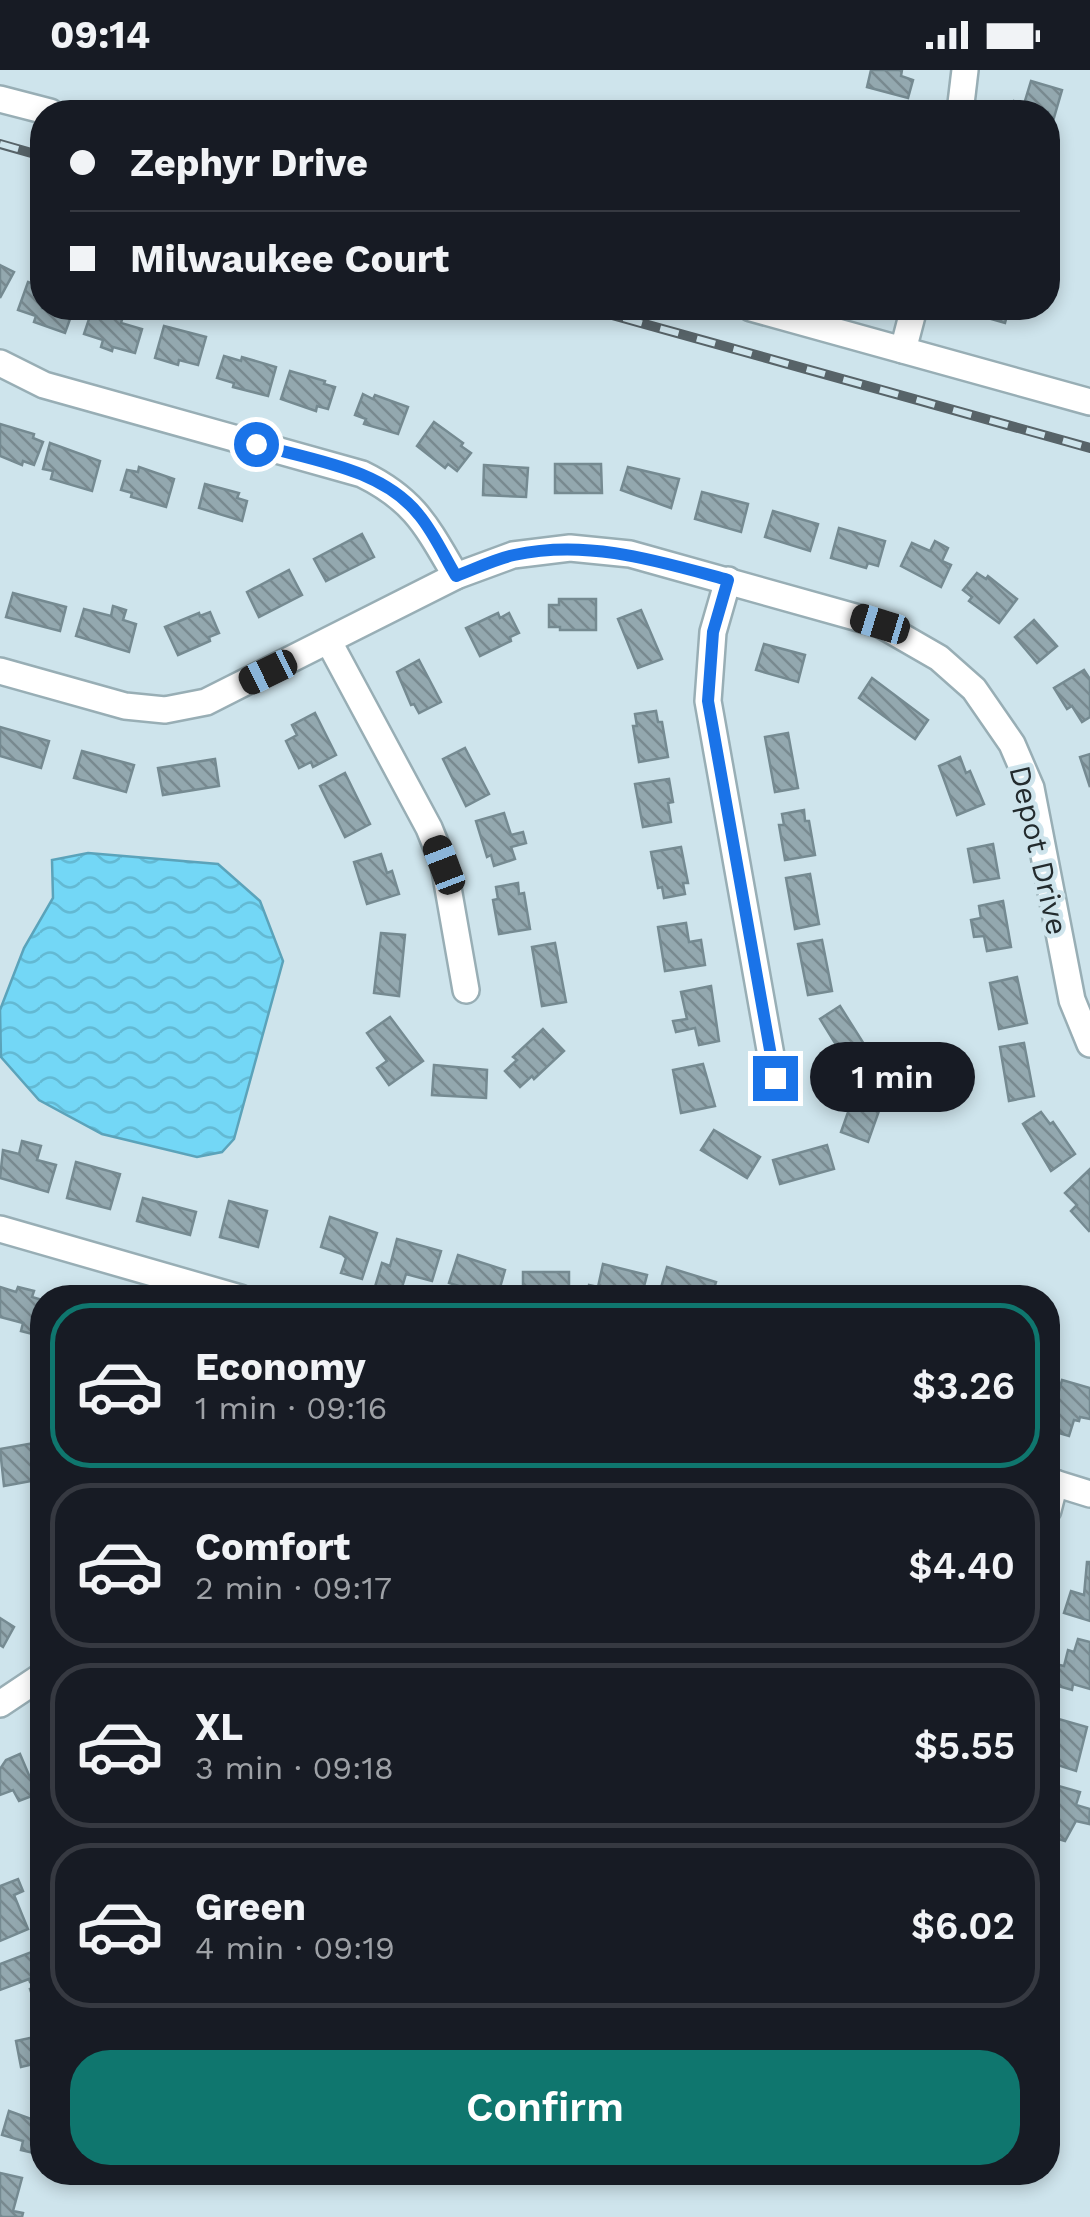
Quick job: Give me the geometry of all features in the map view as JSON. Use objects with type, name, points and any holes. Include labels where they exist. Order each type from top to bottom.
[{"type":"street","points":[[962,100],[966,70]]},
{"type":"street","points":[[0,98],[30,106]]},
{"type":"street","points":[[795,320],[1090,402]]},
{"type":"street","points":[[903,350],[911,320]]},
{"type":"street","points":[[0,362],[44,385],[362,474],[388,487],[418,514],[456,576]]},
{"type":"street","name":"Depot Drive","points":[[0,671],[125,706],[165,710],[206,702],[456,576],[513,555],[570,548],[630,554],[880,624],[939,658],[974,690],[1012,744],[1031,788],[1072,1000],[1090,1044]]},
{"type":"street","points":[[728,580],[713,632],[708,701],[775,1078]]},
{"type":"street","points":[[329,642],[444,865],[466,990]]},
{"type":"street","points":[[0,1229],[195,1285]]},
{"type":"street","points":[[1060,1485],[1090,1494]]},
{"type":"street","points":[[0,1704],[30,1684]]},
{"type":"water","points":[[88,853],[218,864],[260,901],[283,961],[234,1139],[222,1152],[197,1157],[102,1134],[39,1100],[1,1057],[0,1010],[24,948],[53,898],[52,860]]},
{"type":"building","points":[[871,70],[902,70],[901,76],[913,80],[908,98],[867,87]]},
{"type":"building","points":[[1031,81],[1062,90],[1059,100],[1025,100]]},
{"type":"building","points":[[0,265],[14,272],[0,298]]},
{"type":"building","points":[[28,282],[30,283],[30,314],[18,310]]},
{"type":"building","points":[[35,320],[70,320],[65,333]]},
{"type":"building","points":[[89,320],[122,320],[121,323],[142,329],[135,353],[101,347],[103,340],[84,334]]},
{"type":"building","points":[[164,326],[206,337],[198,365],[179,360],[178,365],[155,358]]},
{"type":"building","points":[[224,356],[276,367],[268,396],[233,387],[234,383],[217,378]]},
{"type":"building","points":[[290,371],[335,387],[328,409],[317,406],[316,411],[281,399]]},
{"type":"building","points":[[363,394],[408,407],[398,434],[364,424],[366,419],[355,415]]},
{"type":"building","points":[[434,422],[471,453],[457,471],[448,464],[445,468],[417,446]]},
{"type":"building","points":[[0,424],[34,434],[33,438],[43,442],[34,465],[23,461],[22,465],[0,456]]},
{"type":"building","points":[[50,443],[100,461],[92,491],[51,479],[53,471],[43,469]]},
{"type":"building","points":[[555,464],[601,464],[602,493],[555,493]]},
{"type":"building","points":[[484,465],[528,468],[526,497],[483,495]]},
{"type":"building","points":[[139,467],[174,479],[166,507],[131,497],[132,493],[121,490],[127,470],[138,472]]},
{"type":"building","points":[[628,467],[679,479],[671,508],[621,490]]},
{"type":"building","points":[[205,484],[239,493],[237,498],[247,501],[242,521],[199,508]]},
{"type":"building","points":[[702,492],[748,504],[741,532],[695,519]]},
{"type":"building","points":[[773,511],[818,524],[810,551],[765,537]]},
{"type":"building","points":[[839,528],[885,541],[878,566],[868,563],[866,568],[831,558]]},
{"type":"building","points":[[362,534],[374,557],[326,581],[314,559]]},
{"type":"building","points":[[935,541],[948,548],[942,561],[951,565],[941,587],[901,566],[912,543],[930,551]]},
{"type":"building","points":[[289,570],[302,595],[259,617],[247,592]]},
{"type":"building","points":[[977,573],[986,579],[988,576],[1017,599],[999,623],[969,601],[972,597],[963,590]]},
{"type":"building","points":[[13,593],[66,607],[60,631],[6,617]]},
{"type":"building","points":[[559,599],[596,599],[596,630],[549,627],[549,605],[559,605]]},
{"type":"building","points":[[113,606],[126,610],[123,620],[136,624],[129,652],[76,636],[84,609],[111,616]]},
{"type":"building","points":[[641,610],[662,659],[638,668],[618,619]]},
{"type":"building","points":[[210,612],[219,633],[178,655],[165,627]]},
{"type":"building","points":[[498,613],[500,618],[509,613],[519,633],[480,656],[466,628]]},
{"type":"building","points":[[1034,620],[1057,646],[1037,663],[1015,637]]},
{"type":"building","points":[[764,644],[805,655],[798,682],[756,670]]},
{"type":"building","points":[[419,660],[441,702],[419,713],[411,705],[397,672]]},
{"type":"building","points":[[1084,670],[1090,679],[1090,717],[1082,722],[1072,706],[1067,709],[1054,688]]},
{"type":"building","points":[[872,678],[928,720],[915,739],[859,698]]},
{"type":"building","points":[[656,711],[658,722],[662,722],[668,757],[639,762],[635,714]]},
{"type":"building","points":[[315,713],[336,755],[313,767],[311,762],[299,768],[286,741],[297,735],[292,725]]},
{"type":"building","points":[[0,727],[49,741],[41,768],[0,756]]},
{"type":"building","points":[[788,733],[798,788],[775,792],[765,737]]},
{"type":"building","points":[[465,748],[489,794],[466,806],[443,759]]},
{"type":"building","points":[[82,751],[134,765],[126,792],[74,778]]},
{"type":"building","points":[[1090,754],[1090,787],[1080,757]]},
{"type":"building","points":[[960,757],[984,804],[957,815],[939,766]]},
{"type":"building","points":[[215,759],[219,786],[163,795],[158,768]]},
{"type":"building","points":[[345,773],[370,824],[345,837],[320,786]]},
{"type":"building","points":[[669,779],[671,822],[643,827],[635,784]]},
{"type":"building","points":[[804,810],[815,855],[785,860],[779,825],[784,825],[782,814]]},
{"type":"building","points":[[504,813],[511,835],[523,832],[526,843],[511,847],[515,859],[494,866],[491,855],[487,857],[476,821]]},
{"type":"building","points":[[993,844],[999,878],[974,882],[968,849]]},
{"type":"building","points":[[681,847],[688,883],[683,883],[685,894],[664,898],[662,887],[658,888],[651,852]]},
{"type":"building","points":[[381,854],[387,873],[392,871],[399,894],[367,904],[354,862]]},
{"type":"building","points":[[810,874],[819,924],[795,929],[786,878]]},
{"type":"building","points":[[518,883],[519,894],[524,893],[530,929],[499,934],[493,900],[498,899],[496,887]]},
{"type":"building","points":[[1003,901],[1011,947],[987,951],[984,936],[974,937],[971,920],[981,918],[979,906]]},
{"type":"building","points":[[686,923],[689,942],[701,940],[705,965],[665,971],[658,927]]},
{"type":"building","points":[[381,933],[405,935],[399,996],[374,993]]},
{"type":"building","points":[[822,940],[832,991],[808,995],[798,944]]},
{"type":"building","points":[[555,943],[566,1002],[542,1006],[532,947]]},
{"type":"building","points":[[1017,977],[1027,1023],[999,1029],[990,983]]},
{"type":"building","points":[[711,986],[719,1041],[699,1045],[695,1028],[676,1032],[673,1021],[687,1019],[681,992]]},
{"type":"building","points":[[840,1006],[869,1052],[848,1064],[820,1019]]},
{"type":"building","points":[[390,1017],[423,1061],[389,1085],[377,1068],[387,1061],[367,1033]]},
{"type":"building","points":[[543,1029],[564,1051],[520,1087],[505,1071],[517,1060],[513,1057]]},
{"type":"building","points":[[1024,1043],[1034,1096],[1009,1101],[1000,1047]]},
{"type":"building","points":[[703,1064],[715,1106],[681,1113],[673,1070]]},
{"type":"building","points":[[434,1065],[487,1070],[486,1098],[432,1095]]},
{"type":"building","points":[[859,1081],[886,1091],[868,1142],[841,1132]]},
{"type":"building","points":[[1041,1112],[1050,1124],[1053,1122],[1075,1154],[1051,1171],[1023,1124]]},
{"type":"building","points":[[714,1130],[760,1157],[747,1178],[701,1150]]},
{"type":"building","points":[[22,1141],[41,1146],[37,1160],[56,1165],[48,1192],[0,1178],[3,1150],[19,1154]]},
{"type":"building","points":[[827,1145],[834,1169],[780,1184],[773,1160]]},
{"type":"building","points":[[76,1162],[120,1174],[110,1209],[67,1198]]},
{"type":"building","points":[[1090,1169],[1089,1231],[1071,1211],[1077,1205],[1065,1193]]},
{"type":"building","points":[[143,1198],[196,1212],[190,1235],[137,1221]]},
{"type":"building","points":[[229,1201],[267,1211],[258,1247],[220,1237]]},
{"type":"building","points":[[330,1217],[377,1233],[362,1279],[341,1273],[346,1258],[321,1247]]},
{"type":"building","points":[[397,1239],[441,1251],[432,1281],[406,1274],[403,1285],[376,1285],[382,1263],[390,1266]]},
{"type":"building","points":[[458,1255],[505,1270],[501,1285],[449,1283]]},
{"type":"building","points":[[603,1264],[647,1275],[644,1285],[598,1285]]},
{"type":"building","points":[[667,1267],[716,1282],[715,1285],[662,1285]]},
{"type":"building","points":[[523,1272],[569,1272],[569,1285],[523,1285]]},
{"type":"building","points":[[0,1287],[16,1292],[18,1287],[30,1290],[30,1333],[21,1331],[23,1323],[0,1317]]},
{"type":"building","points":[[1062,1380],[1090,1388],[1090,1419],[1074,1420],[1069,1436],[1060,1433]]},
{"type":"building","points":[[30,1444],[30,1481],[4,1486],[0,1449]]},
{"type":"building","points":[[1087,1562],[1090,1621],[1064,1613],[1071,1591],[1084,1595]]},
{"type":"building","points":[[0,1618],[14,1627],[3,1647],[0,1645]]},
{"type":"building","points":[[1078,1639],[1090,1642],[1090,1689],[1073,1684],[1072,1690],[1060,1686],[1060,1665],[1064,1666],[1068,1650],[1074,1652]]},
{"type":"building","points":[[1060,1719],[1087,1727],[1076,1771],[1060,1766]]},
{"type":"building","points":[[20,1754],[30,1778],[30,1797],[19,1801],[13,1790],[0,1795],[0,1769],[6,1760]]},
{"type":"building","points":[[1060,1786],[1080,1792],[1076,1805],[1090,1809],[1089,1824],[1076,1821],[1065,1841],[1060,1840]]},
{"type":"building","points":[[18,1879],[23,1891],[14,1895],[28,1929],[0,1941],[0,1886]]},
{"type":"building","points":[[30,1953],[30,1982],[29,1979],[0,1990],[0,1964]]},
{"type":"building","points":[[30,2038],[30,2065],[21,2067],[16,2041]]},
{"type":"building","points":[[9,2111],[30,2119],[30,2152],[21,2150],[23,2141],[2,2135]]},
{"type":"building","points":[[0,2173],[22,2178],[13,2211],[23,2213],[22,2217],[0,2217]]},
{"type":"railway","points":[[0,144],[30,153]]},
{"type":"railway","points":[[630,320],[1090,448]]},
{"type":"route","points":[[256,444],[362,474],[388,487],[418,514],[456,576],[513,555],[570,548],[630,554],[728,580],[713,632],[708,701],[775,1078]]}]
